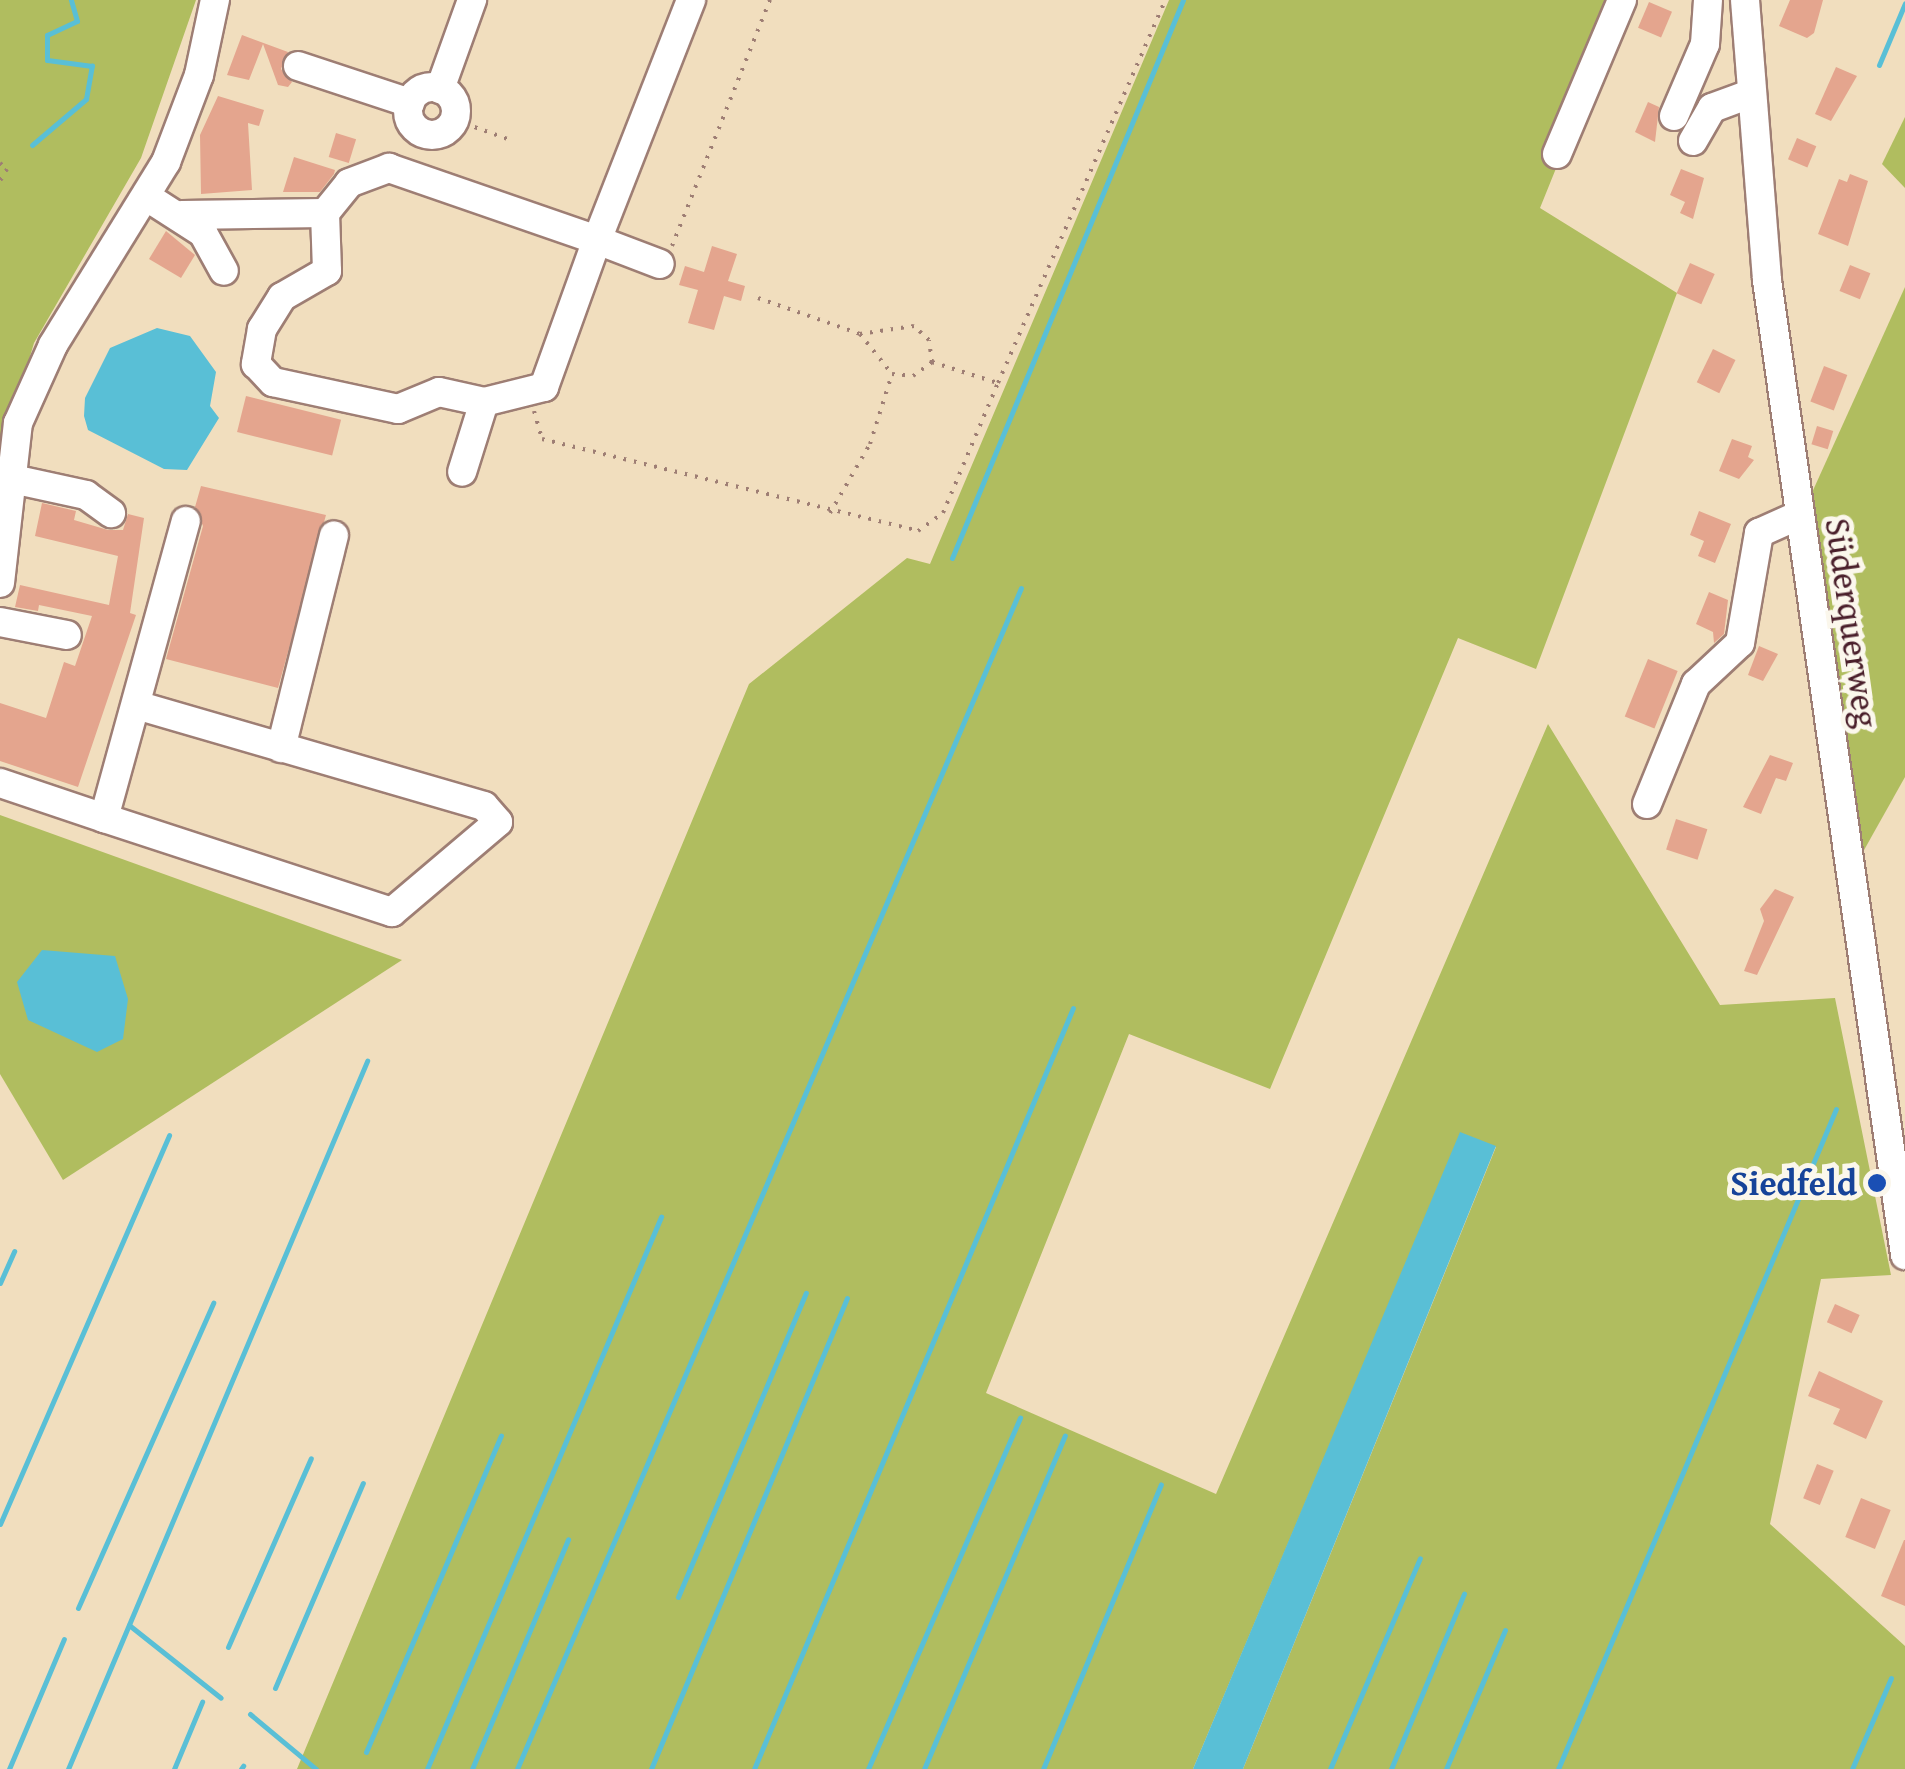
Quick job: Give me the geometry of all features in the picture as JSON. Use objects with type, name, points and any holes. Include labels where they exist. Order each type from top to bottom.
[{"type":"street","points":[[0,583],[8,478],[18,423],[36,379],[147,197],[183,123],[215,0]]},
{"type":"street","points":[[440,88],[472,0]]},
{"type":"street","points":[[660,264],[596,240],[411,172],[389,168],[360,175],[325,213],[328,271],[293,286],[269,315],[256,350],[262,373],[273,382],[398,409],[438,392],[484,402],[544,387],[596,240],[691,0]]},
{"type":"street","points":[[1557,154],[1622,0]]},
{"type":"street","points":[[1674,116],[1705,44],[1708,0]]},
{"type":"street","name":"Süderquerweg","points":[[1744,0],[1766,280],[1905,1255]]},
{"type":"street","points":[[298,66],[410,103]]},
{"type":"street","points":[[440,88],[452,98],[455,120],[446,131],[425,134],[412,125],[410,103],[419,91],[440,88]]},
{"type":"street","points":[[1693,140],[1712,108],[1750,94]]},
{"type":"street","points":[[411,172],[425,134]]},
{"type":"street","points":[[147,197],[182,215],[216,250],[224,271]]},
{"type":"street","points":[[182,215],[325,213]]},
{"type":"street","points":[[462,472],[484,402]]},
{"type":"street","points":[[8,478],[86,495],[111,514]]},
{"type":"street","points":[[1646,804],[1696,684],[1740,643],[1759,533],[1799,515]]},
{"type":"street","points":[[104,818],[138,706],[186,520]]},
{"type":"street","points":[[281,748],[334,535]]},
{"type":"street","points":[[0,622],[67,635]]},
{"type":"street","points":[[0,783],[392,912],[498,822],[484,806],[138,706]]},
{"type":"path","points":[[660,264],[664,267],[770,0]]},
{"type":"path","points":[[528,390],[542,440],[907,530],[930,527],[943,512],[1164,0]]},
{"type":"path","points":[[455,120],[513,141]]},
{"type":"path","points":[[0,163],[8,170],[0,181]]},
{"type":"path","points":[[758,298],[860,334],[914,326],[929,340],[932,362]]},
{"type":"path","points":[[860,334],[892,374],[914,376],[932,362]]},
{"type":"path","points":[[932,362],[998,384]]},
{"type":"path","points":[[830,512],[870,444],[892,374]]},
{"type":"green space","points":[[0,0],[196,0],[141,158],[34,343],[0,456]]},
{"type":"green space","points":[[1169,0],[1624,0],[1540,208],[1677,293],[1536,669],[1458,638],[1270,1089],[1129,1034],[986,1393],[1216,1494],[1548,724],[1720,1005],[1835,998],[1891,1275],[1821,1279],[1770,1524],[1905,1646],[1905,1769],[1243,1769],[1496,1147],[1461,1133],[1193,1769],[297,1769],[749,684],[907,558],[930,564]]},
{"type":"green space","points":[[1905,117],[1905,188],[1882,164]]},
{"type":"green space","points":[[1905,287],[1905,777],[1859,859],[1810,497]]},
{"type":"green space","points":[[0,815],[402,960],[63,1180],[0,1074]]},
{"type":"water","points":[[157,328],[190,336],[216,372],[210,406],[219,418],[187,470],[164,469],[88,430],[84,416],[85,398],[110,348]]},
{"type":"water","points":[[42,950],[115,956],[128,999],[123,1039],[97,1052],[28,1020],[17,982]]},
{"type":"water","points":[[1460,1132],[1496,1146],[1243,1769],[1193,1769]]},
{"type":"building","points":[[1790,0],[1823,0],[1814,33],[1807,38],[1779,26]]},
{"type":"building","points":[[1649,2],[1672,12],[1661,38],[1638,28]]},
{"type":"building","points":[[242,35],[288,52],[281,69],[292,82],[288,87],[278,85],[263,44],[249,80],[227,75]]},
{"type":"building","points":[[1836,67],[1857,76],[1831,121],[1815,114]]},
{"type":"building","points":[[218,96],[264,110],[259,126],[248,123],[252,190],[201,194],[200,135]]},
{"type":"building","points":[[1648,102],[1659,107],[1655,142],[1635,132]]},
{"type":"building","points":[[336,133],[356,139],[349,163],[329,157]]},
{"type":"building","points":[[1797,138],[1816,146],[1807,167],[1788,159]]},
{"type":"building","points":[[294,157],[335,170],[320,192],[283,192]]},
{"type":"building","points":[[1681,169],[1704,178],[1693,219],[1680,213],[1685,202],[1670,195]]},
{"type":"building","points":[[1850,174],[1868,181],[1848,246],[1818,234],[1839,179],[1847,182]]},
{"type":"building","points":[[166,231],[195,255],[181,278],[149,259]]},
{"type":"building","points":[[712,246],[737,254],[728,281],[745,286],[741,301],[724,296],[714,330],[688,323],[698,290],[679,285],[685,266],[704,272]]},
{"type":"building","points":[[1690,263],[1715,274],[1701,304],[1677,293]]},
{"type":"building","points":[[1850,265],[1870,273],[1860,299],[1840,291]]},
{"type":"building","points":[[1713,349],[1735,360],[1719,393],[1697,382]]},
{"type":"building","points":[[1824,366],[1847,375],[1834,410],[1810,401]]},
{"type":"building","points":[[246,396],[341,420],[332,456],[237,432]]},
{"type":"building","points":[[1817,426],[1833,431],[1828,449],[1811,444]]},
{"type":"building","points":[[1732,439],[1752,446],[1748,457],[1754,460],[1739,479],[1719,471]]},
{"type":"building","points":[[201,486],[326,515],[278,688],[166,659],[203,526],[195,507]]},
{"type":"building","points":[[42,503],[76,511],[74,520],[108,530],[123,530],[128,514],[144,518],[130,613],[136,615],[78,787],[0,761],[0,703],[46,718],[64,662],[75,666],[92,616],[39,605],[38,611],[15,607],[20,585],[109,605],[118,556],[35,536]]},
{"type":"building","points":[[1699,511],[1731,524],[1715,563],[1698,556],[1704,541],[1690,535]]},
{"type":"building","points":[[1709,592],[1728,600],[1724,634],[1714,643],[1713,632],[1696,624]]},
{"type":"building","points":[[1759,646],[1778,654],[1763,681],[1748,675]]},
{"type":"building","points":[[1648,659],[1678,671],[1654,728],[1625,716]]},
{"type":"building","points":[[1770,755],[1793,763],[1786,781],[1776,778],[1761,814],[1743,807]]},
{"type":"building","points":[[1676,819],[1707,829],[1697,860],[1666,849]]},
{"type":"building","points":[[1775,889],[1794,897],[1757,975],[1744,971],[1764,921],[1760,909]]},
{"type":"building","points":[[1835,1304],[1860,1315],[1852,1333],[1827,1322]]},
{"type":"building","points":[[1819,1371],[1883,1401],[1866,1439],[1833,1424],[1840,1409],[1808,1396]]},
{"type":"building","points":[[1817,1464],[1834,1471],[1820,1505],[1803,1498]]},
{"type":"building","points":[[1861,1498],[1891,1510],[1875,1549],[1845,1537]]},
{"type":"building","points":[[1905,1540],[1905,1606],[1881,1596]]},
{"type":"waterway","points":[[32,145],[86,99],[92,66],[47,60],[47,35],[77,21],[71,0]]},
{"type":"waterway","points":[[952,558],[1183,0]]},
{"type":"waterway","points":[[1879,65],[1905,3]]},
{"type":"waterway","points":[[517,1769],[1021,588]]},
{"type":"waterway","points":[[754,1769],[1073,1008]]},
{"type":"waterway","points":[[68,1769],[367,1061]]},
{"type":"waterway","points":[[1558,1769],[1836,1109]]},
{"type":"waterway","points":[[0,1524],[169,1135]]},
{"type":"waterway","points":[[427,1769],[661,1217]]},
{"type":"waterway","points":[[0,1283],[14,1251]]},
{"type":"waterway","points":[[678,1597],[806,1293]]},
{"type":"waterway","points":[[651,1769],[847,1298]]},
{"type":"waterway","points":[[78,1608],[213,1303]]},
{"type":"waterway","points":[[868,1769],[1020,1417]]},
{"type":"waterway","points":[[366,1752],[501,1436]]},
{"type":"waterway","points":[[924,1769],[1065,1436]]},
{"type":"waterway","points":[[228,1647],[311,1458]]},
{"type":"waterway","points":[[275,1688],[363,1483]]},
{"type":"waterway","points":[[1043,1769],[1161,1484]]},
{"type":"waterway","points":[[472,1769],[568,1539]]},
{"type":"waterway","points":[[1330,1769],[1420,1558]]},
{"type":"waterway","points":[[1391,1769],[1464,1594]]},
{"type":"waterway","points":[[129,1625],[221,1698]]},
{"type":"waterway","points":[[1446,1769],[1505,1630]]},
{"type":"waterway","points":[[9,1769],[64,1639]]},
{"type":"waterway","points":[[1852,1769],[1891,1678]]},
{"type":"waterway","points":[[174,1769],[202,1702]]},
{"type":"waterway","points":[[250,1714],[316,1769]]},
{"type":"place","name":"Siedfeld","points":[[1877,1183]]}]
